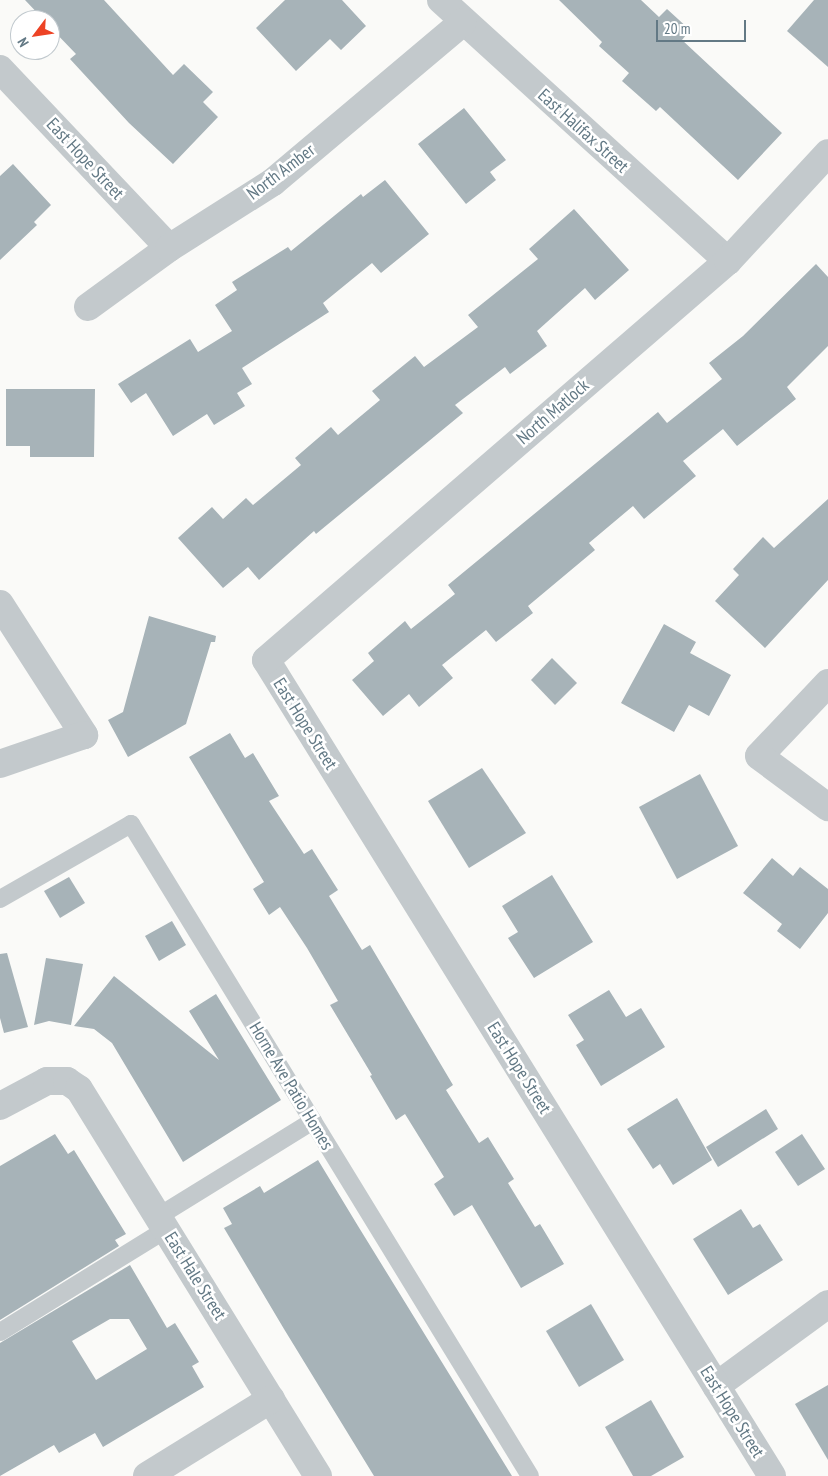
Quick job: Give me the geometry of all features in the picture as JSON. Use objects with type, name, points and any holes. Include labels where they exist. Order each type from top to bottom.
[{"type":"street","name":"East Halifax Street","points":[[440,0],[462,22],[728,261]]},
{"type":"street","name":"North Amber","points":[[88,307],[170,248],[273,182],[462,22]]},
{"type":"street","name":"East Hope Street","points":[[0,69],[170,248]]},
{"type":"street","name":"North Matlock","points":[[266,660],[728,261],[828,153]]},
{"type":"street","points":[[0,604],[84,735],[0,764]]},
{"type":"street","name":"East Hope Street","points":[[266,660],[772,1476]]},
{"type":"street","points":[[828,683],[759,756],[828,807]]},
{"type":"street","name":"East Hale Street","points":[[0,1106],[47,1081],[67,1081],[90,1103],[318,1476]]},
{"type":"street","points":[[716,1386],[828,1304]]},
{"type":"street","points":[[148,1476],[271,1400]]},
{"type":"lane","name":"Horne Ave Patio Homes","points":[[0,899],[130,824],[530,1476]]},
{"type":"lane","points":[[0,1332],[313,1121]]},
{"type":"building","points":[[25,0],[104,0],[173,75],[184,64],[213,92],[203,102],[218,117],[173,164],[129,123],[70,59],[76,54],[60,37],[60,10],[34,10]]},
{"type":"building","points":[[285,0],[342,0],[366,26],[341,50],[330,39],[296,71],[256,28]]},
{"type":"building","points":[[559,0],[641,0],[659,17],[667,9],[690,30],[682,40],[782,133],[738,180],[660,107],[656,111],[622,81],[629,73],[599,46],[602,42]]},
{"type":"building","points":[[814,0],[828,0],[828,67],[787,31]]},
{"type":"building","points":[[464,108],[506,160],[490,172],[496,180],[466,204],[418,144]]},
{"type":"building","points":[[13,164],[51,205],[34,222],[37,225],[0,260],[0,176]]},
{"type":"building","points":[[385,180],[429,234],[381,273],[372,263],[323,303],[329,312],[242,368],[252,384],[237,393],[245,406],[214,425],[207,414],[173,436],[146,393],[131,403],[118,384],[190,339],[198,352],[232,331],[215,305],[237,290],[232,282],[288,247],[291,251],[361,194],[363,197]]},
{"type":"building","points":[[574,209],[629,270],[595,300],[585,288],[537,331],[547,346],[510,374],[505,367],[455,405],[463,413],[316,534],[314,531],[259,580],[248,567],[223,588],[178,538],[212,507],[223,519],[246,498],[253,505],[301,465],[295,458],[331,427],[338,435],[380,400],[372,391],[415,356],[424,367],[478,327],[468,315],[538,259],[529,249]]},
{"type":"building","points":[[816,264],[828,277],[828,346],[787,387],[796,399],[737,446],[723,429],[683,461],[696,476],[644,519],[633,506],[589,543],[595,550],[528,606],[533,613],[496,642],[486,630],[442,665],[453,678],[419,707],[409,694],[383,716],[352,680],[374,661],[368,653],[405,621],[411,629],[455,594],[448,585],[658,412],[667,423],[722,379],[709,363],[743,336]]},
{"type":"building","points":[[6,389],[95,389],[94,457],[30,457],[30,446],[6,446]]},
{"type":"building","points":[[828,499],[828,580],[765,648],[715,601],[739,575],[733,569],[763,537],[774,548]]},
{"type":"building","points":[[149,616],[216,636],[215,642],[211,642],[186,724],[128,757],[108,720],[123,712]]},
{"type":"building","points":[[664,624],[696,642],[690,653],[731,675],[709,716],[689,705],[674,732],[621,703]]},
{"type":"building","points":[[552,658],[577,683],[555,705],[531,680]]},
{"type":"building","points":[[230,733],[245,758],[253,753],[279,796],[269,801],[304,854],[312,849],[338,890],[329,896],[362,950],[370,945],[453,1085],[446,1090],[479,1143],[488,1137],[514,1179],[508,1183],[535,1227],[540,1224],[564,1264],[521,1288],[472,1205],[454,1216],[434,1184],[444,1177],[405,1114],[396,1120],[370,1076],[372,1075],[330,1005],[338,1001],[280,907],[269,915],[253,889],[264,882],[189,757]]},
{"type":"building","points":[[482,768],[526,833],[469,868],[428,801]]},
{"type":"building","points":[[700,774],[738,846],[677,879],[639,807]]},
{"type":"building","points":[[772,858],[793,876],[800,867],[828,889],[828,913],[800,949],[777,931],[782,924],[743,893]]},
{"type":"building","points":[[552,875],[593,942],[534,978],[508,938],[518,932],[502,906]]},
{"type":"building","points":[[69,877],[85,903],[60,918],[44,891]]},
{"type":"building","points":[[172,921],[186,945],[159,961],[145,936]]},
{"type":"building","points":[[7,953],[28,1027],[4,1033],[0,1018],[0,954]]},
{"type":"building","points":[[46,958],[83,964],[71,1025],[49,1021],[34,1025]]},
{"type":"building","points":[[114,976],[219,1060],[189,1011],[216,994],[281,1100],[183,1162],[112,1043],[94,1029],[74,1026]]},
{"type":"building","points":[[609,990],[626,1017],[641,1008],[665,1047],[601,1086],[576,1045],[584,1040],[568,1015]]},
{"type":"building","points":[[677,1098],[712,1160],[673,1185],[660,1164],[653,1169],[627,1129]]},
{"type":"building","points":[[766,1109],[778,1129],[718,1167],[706,1147]]},
{"type":"building","points":[[55,1134],[68,1154],[74,1150],[126,1234],[115,1240],[119,1246],[0,1320],[0,1166]]},
{"type":"building","points":[[802,1134],[825,1169],[798,1186],[775,1152]]},
{"type":"building","points":[[318,1160],[512,1476],[374,1476],[224,1228],[232,1224],[223,1208],[260,1186],[264,1193]]},
{"type":"building","points":[[741,1209],[753,1228],[760,1224],[783,1260],[728,1295],[693,1239]]},
{"type":"building","points":[[130,1265],[167,1328],[175,1323],[199,1362],[192,1366],[204,1387],[103,1447],[95,1433],[59,1453],[54,1445],[0,1476],[0,1343]],"holes":[[[110,1319],[129,1319],[147,1349],[96,1380],[72,1341]]]},
{"type":"building","points":[[591,1304],[624,1360],[579,1387],[546,1331]]},
{"type":"building","points":[[828,1385],[828,1460],[795,1404]]},
{"type":"building","points":[[651,1400],[684,1457],[651,1476],[633,1476],[605,1427]]}]
